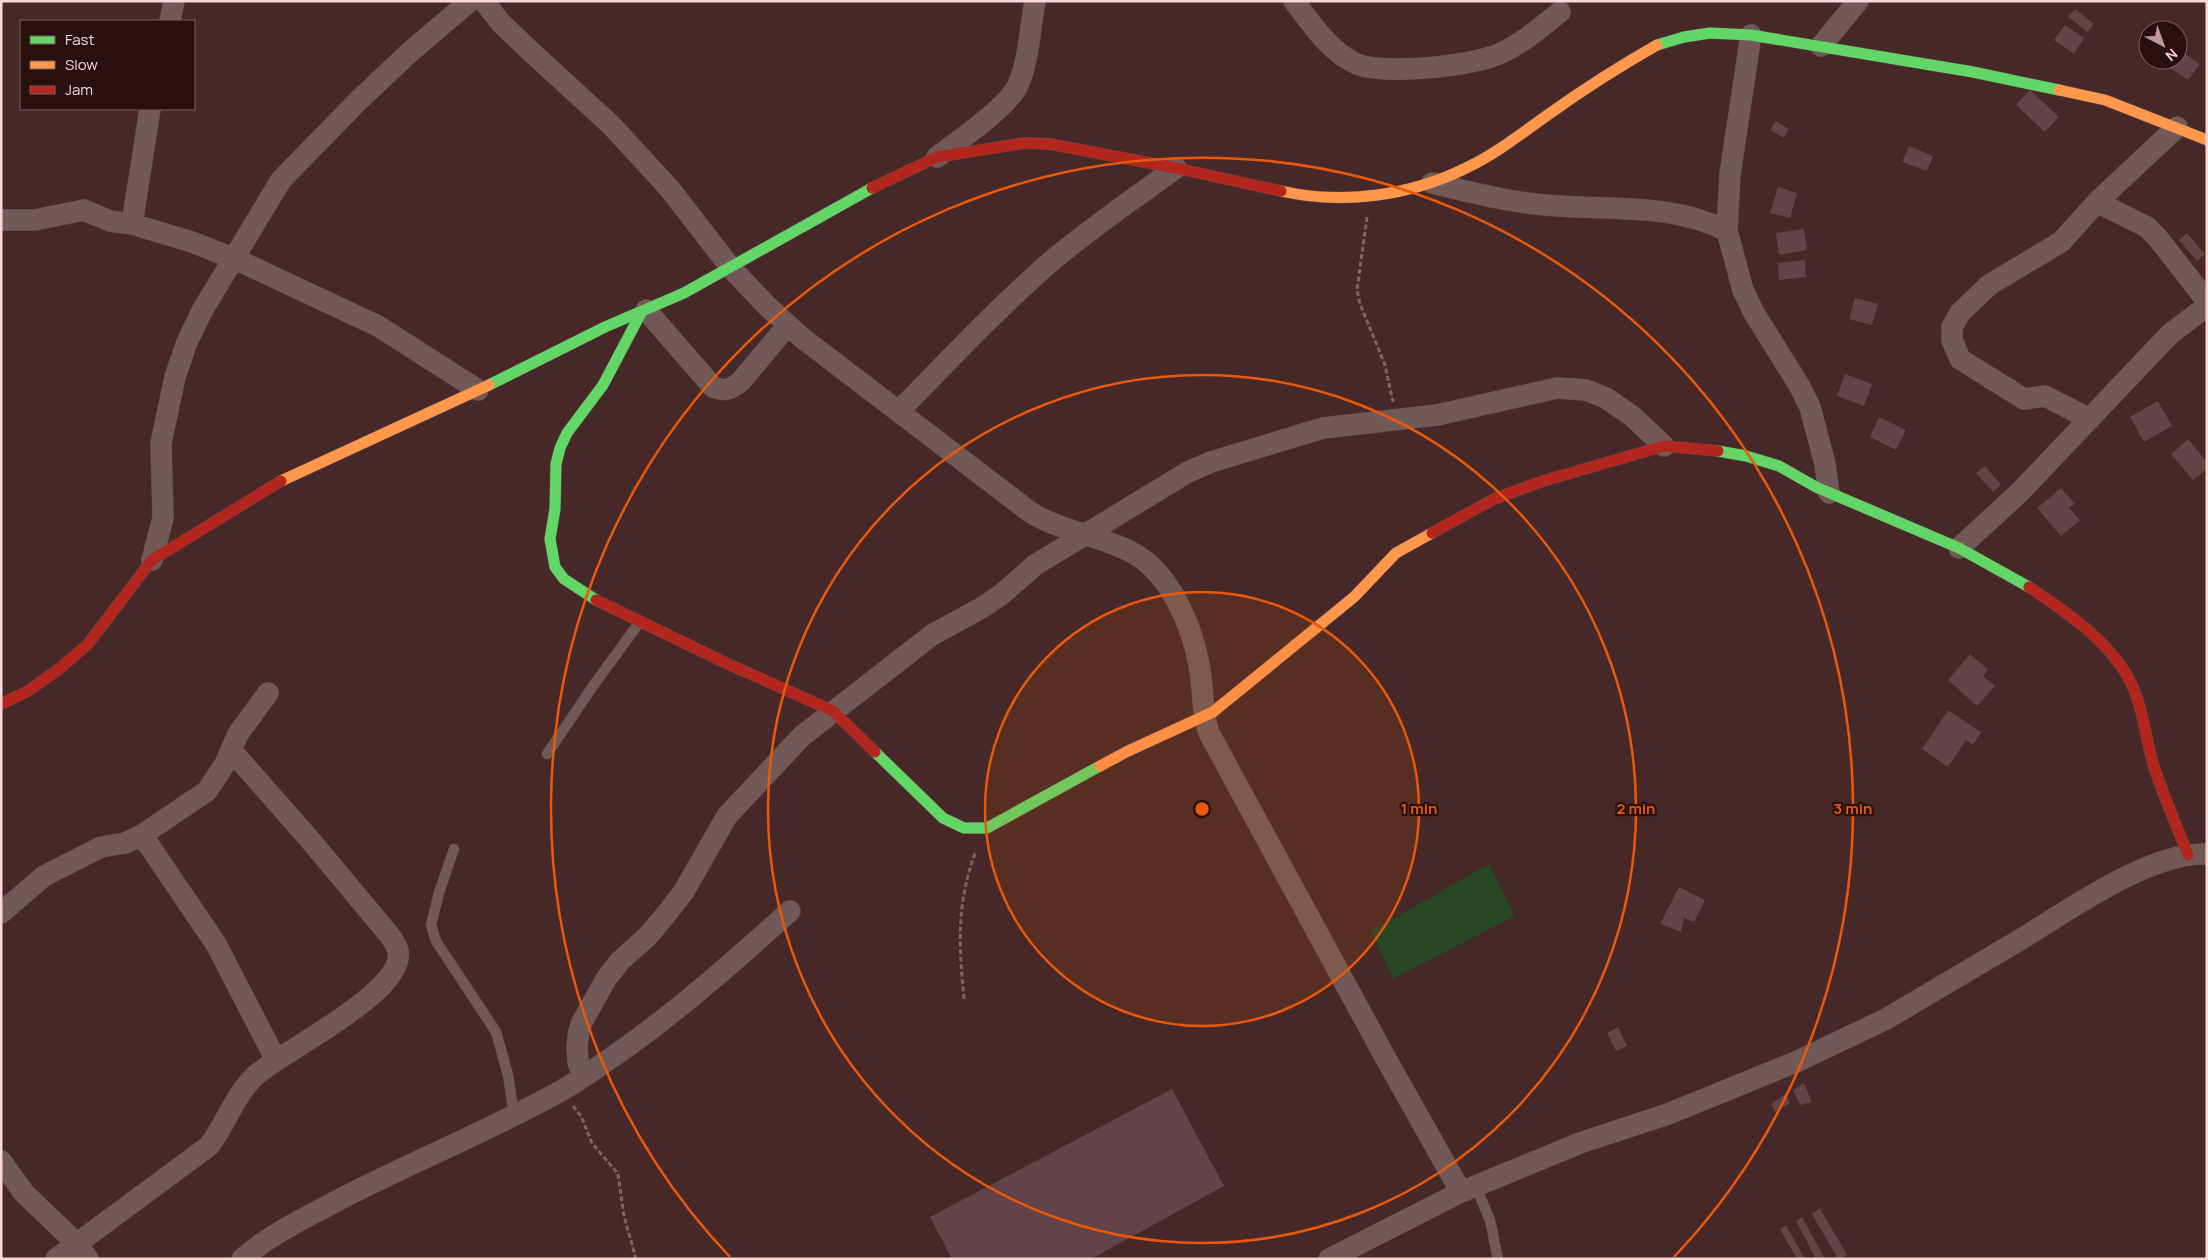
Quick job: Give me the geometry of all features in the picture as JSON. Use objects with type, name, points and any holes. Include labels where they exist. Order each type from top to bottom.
[{"type":"street","points":[[170,20],[174,1]]},
{"type":"street","points":[[152,560],[163,518],[161,443],[175,377],[187,342],[198,319],[235,259],[266,202],[281,180],[300,158],[410,52],[470,1]]},
{"type":"street","points":[[484,1],[500,22],[612,126],[669,188],[730,268],[801,337],[1030,512],[1062,528],[1110,541],[1136,554],[1166,582],[1182,614],[1200,666],[1204,716],[1209,733],[1385,1057],[1468,1189]]},
{"type":"street","points":[[1,704],[28,691],[59,669],[88,644],[152,560],[250,498],[293,474],[478,390],[605,327],[644,312],[684,293],[879,184],[937,157],[1000,106],[1016,88],[1025,60],[1035,1]]},
{"type":"street","points":[[1294,1],[1331,46],[1355,64],[1374,68],[1410,69],[1477,61],[1499,55],[1520,43],[1560,12]]},
{"type":"street","points":[[1821,46],[1858,1]]},
{"type":"street","points":[[937,157],[1025,143],[1050,144],[1176,168],[1306,197],[1336,198],[1384,194],[1432,183],[1467,168],[1498,150],[1594,82],[1657,45],[1684,37],[1710,33],[1751,35],[1821,46],[1973,72],[2106,100],[2207,140]]},
{"type":"street","points":[[1751,35],[1730,174],[1727,231],[1743,290],[1754,313],[1799,385],[1810,407],[1819,437],[1829,493]]},
{"type":"street","points":[[132,224],[150,110]]},
{"type":"street","points":[[2090,419],[2045,396],[2024,400],[1960,360],[1952,340],[1952,327],[1960,313],[1989,285],[2061,242],[2097,202],[2177,127]]},
{"type":"street","points":[[899,411],[978,330],[1049,264],[1088,232],[1176,168]]},
{"type":"street","points":[[1432,183],[1531,204],[1618,207],[1689,215],[1727,231]]},
{"type":"street","points":[[2097,202],[2147,226],[2207,300]]},
{"type":"street","points":[[1,220],[35,220],[84,210],[110,221],[132,224],[192,242],[235,259],[378,326],[478,390]]},
{"type":"street","points":[[1959,548],[2020,492],[2170,334],[2207,306]]},
{"type":"street","points":[[644,312],[713,386],[724,390],[734,388],[741,381],[788,325]]},
{"type":"street","points":[[644,312],[604,385],[567,434],[560,448],[556,464],[555,509],[550,539],[554,567],[564,579],[591,598],[639,623],[833,711],[943,818],[960,827],[973,830],[987,828],[1126,752],[1204,716],[1230,700],[1332,616],[1396,553],[1514,490],[1613,459],[1664,446],[1700,448],[1765,461],[1829,493],[1959,548],[2027,586],[2068,613],[2101,642],[2119,662],[2137,697],[2155,769],[2197,855],[2152,866],[2104,889],[1886,1019],[1848,1038],[1798,1061],[1668,1114],[1580,1143],[1468,1189],[1329,1259]]},
{"type":"street","points":[[583,1077],[578,1062],[578,1032],[594,998],[613,969],[648,936],[684,891],[721,824],[802,736],[932,635],[983,607],[1002,594],[1034,565],[1188,472],[1211,462],[1322,428],[1437,415],[1557,388],[1586,390],[1606,398],[1632,416],[1664,446]]},
{"type":"street","points":[[1,913],[44,876],[101,848],[125,843],[142,836],[206,791],[215,781],[238,734],[268,693]]},
{"type":"street","points":[[56,1259],[82,1251],[209,1146],[239,1094],[254,1077],[276,1060],[354,1010],[388,979],[397,960],[398,951],[391,937],[311,841],[231,750]]},
{"type":"street","points":[[142,836],[216,944],[276,1060]]},
{"type":"street","points":[[242,1259],[266,1240],[377,1179],[558,1093],[652,1028],[712,980],[790,911]]},
{"type":"street","points":[[1,1161],[24,1193],[82,1251]]},
{"type":"lane","points":[[547,754],[592,686],[639,623]]},
{"type":"lane","points":[[454,849],[438,894],[431,926],[436,941],[496,1032],[508,1075],[514,1115]]},
{"type":"lane","points":[[1468,1189],[1490,1220],[1498,1259]]},
{"type":"path","points":[[1365,196],[1367,218],[1358,290],[1360,304],[1385,365],[1393,400],[1394,420]]},
{"type":"path","points":[[964,999],[959,938],[962,898],[973,859],[987,828]]},
{"type":"path","points":[[558,1093],[577,1109],[592,1143],[618,1174],[624,1216],[636,1259]]},
{"type":"green space","points":[[1489,864],[1515,916],[1393,979],[1371,931]]},
{"type":"building","points":[[2075,9],[2094,24],[2088,32],[2068,17]]},
{"type":"building","points":[[2065,25],[2084,38],[2074,54],[2054,40]]},
{"type":"building","points":[[2188,56],[2200,64],[2188,80],[2173,70],[2188,70]]},
{"type":"building","points":[[2030,90],[2059,117],[2045,132],[2016,105]]},
{"type":"building","points":[[1776,121],[1789,129],[1784,138],[1770,130]]},
{"type":"building","points":[[1909,146],[1933,156],[1927,171],[1902,162]]},
{"type":"building","points":[[1778,187],[1797,193],[1790,218],[1770,213]]},
{"type":"building","points":[[1804,229],[1807,250],[1779,255],[1776,233]]},
{"type":"building","points":[[2187,233],[2205,254],[2197,261],[2179,240]]},
{"type":"building","points":[[1805,260],[1806,277],[1779,280],[1778,263]]},
{"type":"building","points":[[1855,298],[1878,304],[1872,325],[1849,319]]},
{"type":"building","points":[[1845,374],[1872,384],[1864,406],[1837,396]]},
{"type":"building","points":[[2158,401],[2172,426],[2144,442],[2130,417]]},
{"type":"building","points":[[1879,417],[1906,430],[1896,450],[1870,437]]},
{"type":"building","points":[[2188,439],[2207,462],[2207,469],[2193,480],[2171,454]]},
{"type":"building","points":[[1985,466],[2001,485],[1993,492],[1976,473]]},
{"type":"building","points":[[2061,488],[2075,504],[2069,508],[2080,520],[2061,536],[2037,508]]},
{"type":"building","points":[[1970,654],[1988,669],[1983,676],[1995,686],[1977,706],[1948,680]]},
{"type":"building","points":[[1948,710],[1981,732],[1973,745],[1966,740],[1948,767],[1922,749]]},
{"type":"building","points":[[1679,887],[1705,900],[1694,922],[1684,918],[1681,932],[1660,924]]},
{"type":"building","points":[[1618,1027],[1627,1046],[1616,1051],[1607,1033]]},
{"type":"building","points":[[1804,1083],[1812,1102],[1800,1105],[1793,1090]]},
{"type":"building","points":[[1172,1089],[1224,1186],[1091,1259],[952,1259],[930,1217]]},
{"type":"building","points":[[1785,1094],[1790,1103],[1775,1112],[1771,1104]]},
{"type":"building","points":[[1820,1208],[1847,1255],[1840,1259],[1838,1259],[1812,1214]]},
{"type":"building","points":[[1802,1217],[1825,1259],[1816,1259],[1796,1221]]},
{"type":"building","points":[[1786,1225],[1805,1259],[1797,1259],[1780,1229]]},
{"type":"traffic: fast","points":[[1657,45],[1684,37],[1710,33],[1751,35],[1973,72],[2059,90]]},
{"type":"traffic: fast","points":[[489,385],[605,327],[684,293],[872,188]]},
{"type":"traffic: fast","points":[[596,600],[564,579],[555,567],[550,539],[555,509],[556,464],[560,448],[567,433],[603,385],[641,313]]},
{"type":"traffic: fast","points":[[1718,451],[1746,456],[1779,466],[1816,487],[1959,548],[2029,587]]},
{"type":"traffic: fast","points":[[875,752],[943,818],[964,828],[987,828],[1100,766]]},
{"type":"traffic: slow","points":[[1281,191],[1304,195],[1352,197],[1399,191],[1444,178],[1466,168],[1509,143],[1589,87],[1657,45]]},
{"type":"traffic: slow","points":[[2059,90],[2105,100],[2207,140]]},
{"type":"traffic: slow","points":[[281,481],[489,385]]},
{"type":"traffic: slow","points":[[1100,766],[1213,712],[1354,597],[1396,553],[1432,533]]},
{"type":"traffic: jam","points":[[872,188],[937,157],[1025,143],[1050,144],[1176,168],[1281,191]]},
{"type":"traffic: jam","points":[[1432,533],[1494,499],[1543,481],[1664,446],[1718,451]]},
{"type":"traffic: jam","points":[[1,704],[28,691],[59,669],[88,644],[152,560],[281,481]]},
{"type":"traffic: jam","points":[[2029,587],[2085,627],[2110,652],[2129,679],[2138,701],[2155,770],[2188,855]]},
{"type":"traffic: jam","points":[[596,600],[726,663],[833,711],[875,752]]}]
